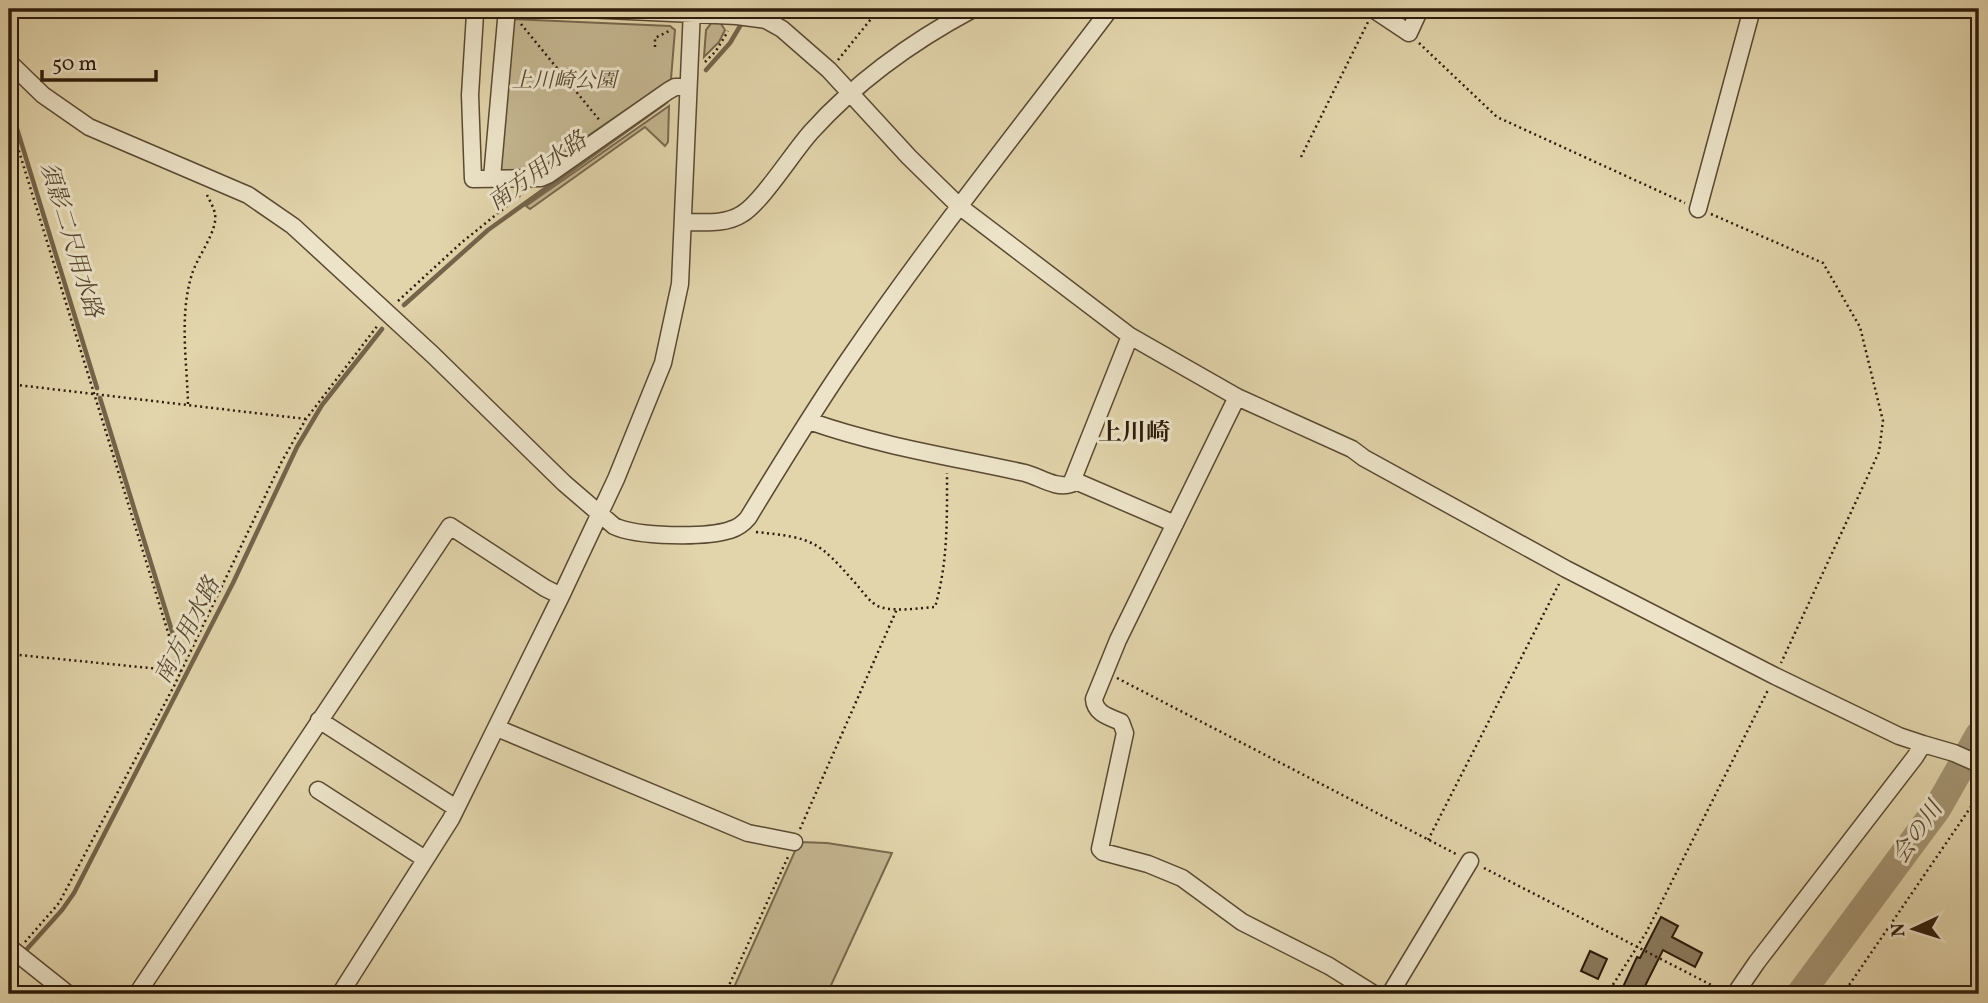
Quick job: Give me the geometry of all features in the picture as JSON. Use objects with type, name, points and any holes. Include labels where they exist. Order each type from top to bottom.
[{"type":"street","points":[[479,9],[475,15],[470,95],[473,179],[541,178],[668,91],[687,87]]},
{"type":"street","points":[[586,9],[692,11],[758,18],[773,23],[829,70],[909,157],[959,205],[1130,336],[1237,397],[1352,449],[1566,569],[1775,676],[1899,736],[1954,752],[1977,763]]},
{"type":"street","points":[[684,222],[726,221],[743,214],[757,201],[812,131],[850,93],[912,45],[973,9]]},
{"type":"street","points":[[9,62],[43,95],[89,127],[247,195],[293,226],[608,522],[623,530],[648,535],[715,533],[732,530],[748,518],[852,353],[959,205],[1110,9]]},
{"type":"street","points":[[1373,9],[1409,33],[1420,9]]},
{"type":"street","points":[[1698,209],[1752,9]]},
{"type":"street","points":[[340,994],[456,808],[497,728],[636,432],[663,363],[677,302],[684,222],[687,87],[692,11]]},
{"type":"street","points":[[492,178],[512,14]]},
{"type":"street","points":[[809,421],[874,442],[1030,474],[1064,486],[1071,484],[1073,480],[1130,336]]},
{"type":"street","points":[[1237,397],[1094,699],[1094,706],[1098,711],[1121,722],[1125,733],[1100,849],[1182,878],[1242,922],[1329,966],[1374,994]]},
{"type":"street","points":[[1073,480],[1175,524]]},
{"type":"street","points":[[137,994],[450,526],[561,596]]},
{"type":"street","points":[[319,720],[456,808]]},
{"type":"street","points":[[497,728],[748,833],[794,842]]},
{"type":"street","points":[[1730,993],[1757,962],[1923,744]]},
{"type":"street","points":[[318,790],[425,859]]},
{"type":"street","points":[[1390,994],[1470,861]]},
{"type":"street","points":[[17,954],[68,994]]},
{"type":"path","points":[[829,70],[879,9]]},
{"type":"path","points":[[1301,157],[1373,9]]},
{"type":"path","points":[[512,14],[610,132]]},
{"type":"path","points":[[688,63],[707,61],[724,40],[737,16]]},
{"type":"path","points":[[655,47],[655,38],[677,26]]},
{"type":"path","points":[[1409,33],[1497,117],[1823,263],[1860,327],[1883,421],[1879,452],[1775,676],[1637,948],[1607,994]]},
{"type":"path","points":[[9,119],[180,671]]},
{"type":"path","points":[[188,405],[186,311],[192,272],[215,224],[215,212],[207,194],[211,178]]},
{"type":"path","points":[[17,954],[60,903],[230,573],[282,461],[306,419],[387,313],[434,266],[541,178]]},
{"type":"path","points":[[9,384],[306,419]]},
{"type":"path","points":[[740,526],[750,531],[793,536],[812,542],[834,558],[878,607],[935,607],[942,585],[947,549],[947,458]]},
{"type":"path","points":[[1428,840],[1566,569]]},
{"type":"path","points":[[725,994],[897,609]]},
{"type":"path","points":[[9,654],[180,671]]},
{"type":"path","points":[[1105,671],[1637,948],[1730,993]]},
{"type":"path","points":[[1843,994],[1979,795]]},
{"type":"green space","name":"上川崎公園","points":[[511,19],[670,26],[675,30],[671,79],[538,170],[500,172]]},
{"type":"green space","points":[[713,21],[719,21],[725,30],[719,42],[704,57],[706,30]]},
{"type":"green space","points":[[669,106],[668,142],[665,146],[645,127],[530,209],[526,206]]},
{"type":"green space","points":[[799,842],[827,843],[892,853],[827,994],[731,994]]},
{"type":"building","points":[[1661,917],[1678,926],[1672,937],[1702,953],[1695,967],[1663,950],[1641,994],[1631,994],[1622,989]]},
{"type":"building","points":[[1590,951],[1607,959],[1598,979],[1581,971]]},
{"type":"waterway","name":"南方用水路","points":[[706,70],[730,43],[743,21]]},
{"type":"waterway","name":"南方用水路","points":[[404,305],[488,230],[666,102]]},
{"type":"waterway","name":"須影二尺用水路","points":[[9,103],[97,388]]},
{"type":"waterway","name":"南方用水路","points":[[27,949],[74,893],[233,583],[297,447],[322,405],[382,329]]},
{"type":"waterway","name":"須影二尺用水路","points":[[100,398],[180,657]]},
{"type":"waterway","name":"会の川","points":[[1800,994],[1937,809],[1979,735]]},
{"type":"district","name":"上川崎","points":[[1134,434]]}]
